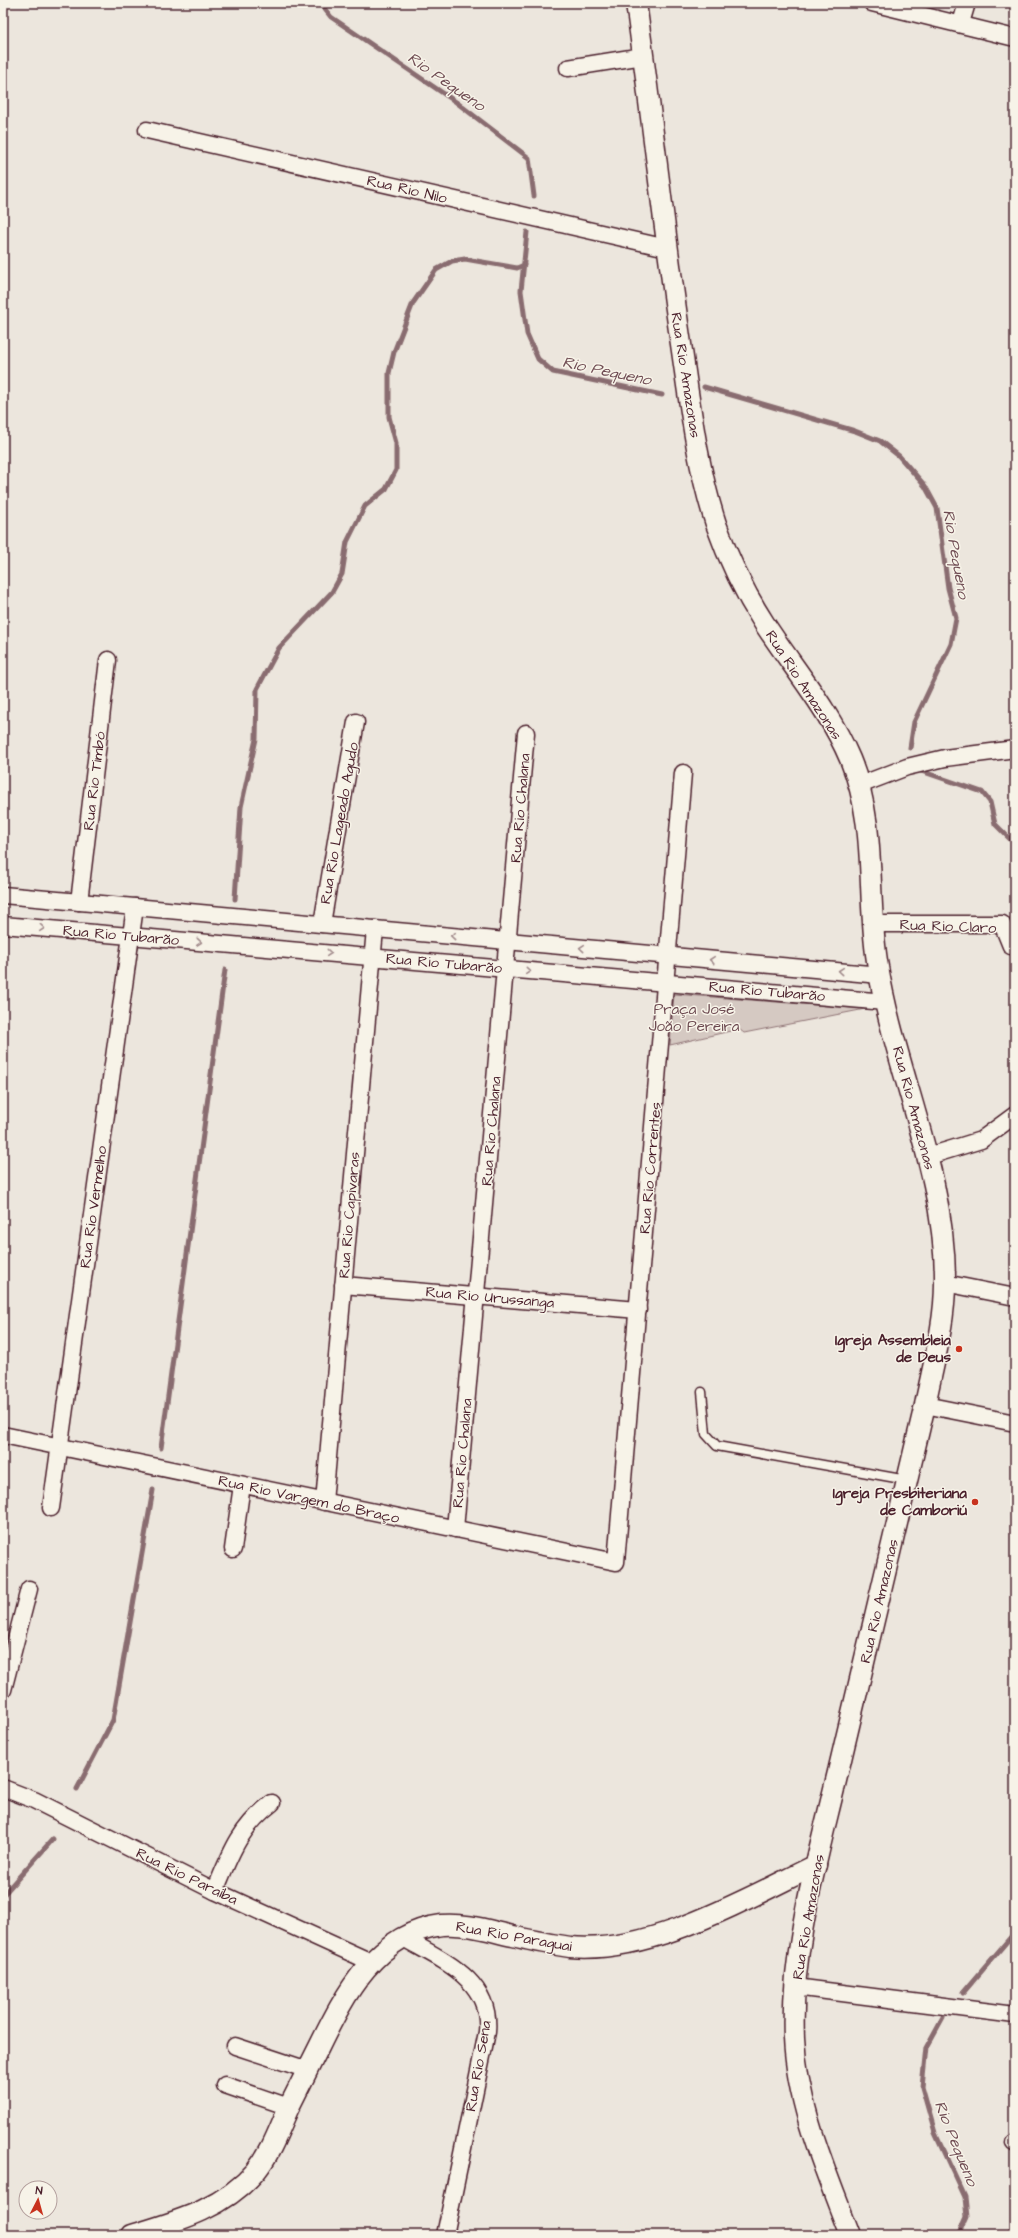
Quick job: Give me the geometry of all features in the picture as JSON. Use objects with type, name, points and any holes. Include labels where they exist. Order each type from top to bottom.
[{"type":"street","name":"Rua Rio Amazonas","points":[[636,3],[667,248],[694,432],[701,467],[717,525],[751,600],[823,709],[848,755],[860,785],[869,829],[873,924],[880,975],[885,1002],[929,1156],[941,1229],[945,1283],[942,1315],[925,1406],[816,1866],[795,1987],[794,2039],[801,2092],[815,2144],[850,2235]]},
{"type":"street","points":[[872,3],[1015,38]]},
{"type":"street","points":[[961,24],[967,3]]},
{"type":"street","points":[[568,68],[643,56]]},
{"type":"street","name":"Rua Rio Nilo","points":[[147,130],[667,248]]},
{"type":"street","name":"Rua Rio Timbó","points":[[79,902],[108,660]]},
{"type":"street","name":"Rua Rio Lageado Agudo","points":[[322,924],[356,722]]},
{"type":"street","name":"Rua Rio Chalana","points":[[455,1529],[526,733]]},
{"type":"street","points":[[860,785],[907,767],[945,758],[1015,748]]},
{"type":"street","name":"Rua Rio Correntes","points":[[616,1562],[683,773]]},
{"type":"street","name":"Rua Rio Tubarão","points":[[3,895],[880,975]]},
{"type":"street","name":"Rua Rio Vermelho","points":[[51,1508],[135,907]]},
{"type":"street","name":"Rua Rio Tubarão","points":[[3,924],[885,1002]]},
{"type":"street","name":"Rua Rio Claro","points":[[873,924],[1002,924],[1011,946]]},
{"type":"street","name":"Rua Rio Capivaras","points":[[324,1502],[342,1285],[375,929]]},
{"type":"street","points":[[929,1156],[981,1140],[1015,1115]]},
{"type":"street","points":[[945,1283],[1015,1296]]},
{"type":"street","name":"Rua Rio Urussanga","points":[[342,1285],[638,1310]]},
{"type":"street","points":[[925,1406],[1015,1423]]},
{"type":"street","name":"Rua Rio Vargem do Braço","points":[[3,1436],[616,1562]]},
{"type":"street","points":[[233,1549],[242,1485]]},
{"type":"street","points":[[3,1690],[29,1590]]},
{"type":"street","name":"Rua Rio Paraíba","points":[[3,1788],[34,1800],[215,1891],[371,1962]]},
{"type":"street","points":[[215,1891],[241,1833],[259,1813],[272,1803]]},
{"type":"street","name":"Rua Rio Paraguai","points":[[132,2235],[183,2220],[227,2197],[256,2171],[268,2155],[289,2107],[346,1995],[371,1962],[383,1951],[402,1938],[429,1927],[456,1925],[570,1946],[587,1948],[620,1945],[661,1933],[712,1914],[816,1866]]},
{"type":"street","name":"Rua Rio Sena","points":[[402,1938],[464,1976],[478,1991],[486,2005],[487,2032],[445,2235]]},
{"type":"street","points":[[795,1987],[1015,2015]]},
{"type":"street","points":[[235,2046],[308,2070]]},
{"type":"street","points":[[225,2085],[289,2107]]},
{"type":"lane","points":[[702,1392],[706,1434],[716,1446],[907,1480]]},
{"type":"green space","name":"Praça José João Pereira","points":[[674,994],[865,1009],[744,1033],[739,1029],[670,1045]]},
{"type":"waterway","name":"Rio Pequeno","points":[[320,3],[331,17],[456,102],[529,158],[534,196]]},
{"type":"waterway","name":"Rio Pequeno","points":[[527,232],[521,291],[527,334],[538,359],[553,372],[662,395]]},
{"type":"waterway","points":[[235,899],[241,807],[256,739],[257,689],[279,648],[332,592],[342,574],[347,542],[365,506],[386,489],[396,470],[396,443],[389,417],[389,373],[394,352],[413,303],[436,270],[452,261],[465,259],[517,268],[524,265]]},
{"type":"waterway","name":"Rio Pequeno","points":[[704,387],[855,431],[880,441],[899,456],[925,486],[937,508],[948,588],[956,618],[951,644],[914,722],[910,748]]},
{"type":"waterway","name":"Rio Pequeno","points":[[921,771],[982,792],[990,802],[995,824],[1015,844]]},
{"type":"waterway","points":[[161,1448],[225,970]]},
{"type":"waterway","points":[[77,1789],[113,1720],[153,1490]]},
{"type":"waterway","points":[[3,1895],[53,1839]]},
{"type":"waterway","name":"Rio Pequeno","points":[[963,1993],[1015,1932]]},
{"type":"waterway","name":"Rio Pequeno","points":[[943,2017],[926,2048],[922,2087],[935,2133],[965,2198],[967,2217],[959,2235]]},
{"type":"place","name":"Igreja Assembleia de Deus","points":[[959,1349]]},
{"type":"place","name":"Igreja Presbiteriana de Camboriú","points":[[975,1502]]}]
